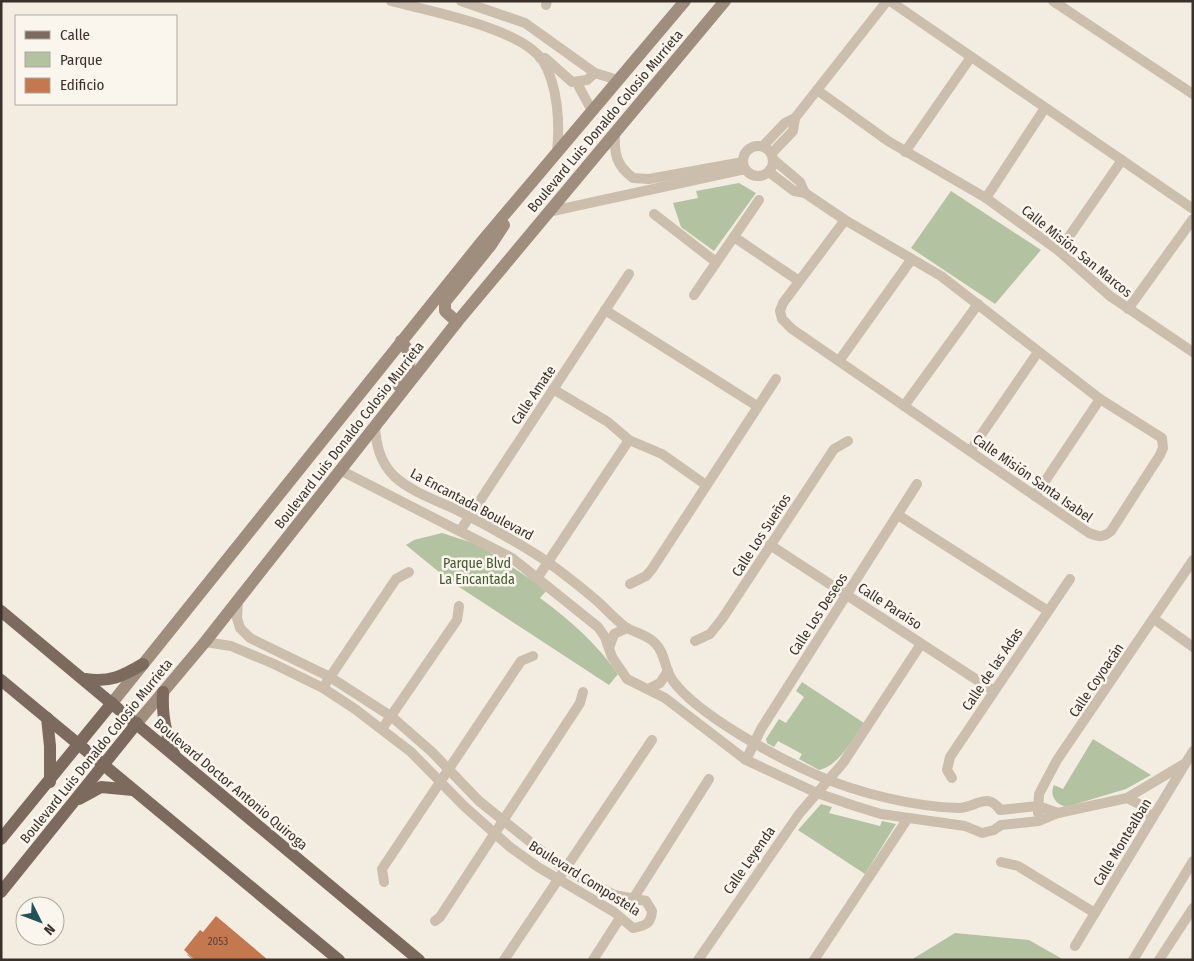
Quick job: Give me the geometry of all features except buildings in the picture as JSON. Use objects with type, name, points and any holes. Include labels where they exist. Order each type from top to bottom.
[{"type":"main road","name":"Boulevard Luis Donaldo Colosio Murrieta","points":[[1,840],[50,782],[401,341],[518,198],[685,1]]},
{"type":"main road","name":"Boulevard Luis Donaldo Colosio Murrieta","points":[[1,892],[205,642],[458,322],[725,1]]},
{"type":"main road","points":[[458,322],[445,311],[446,302],[491,245],[518,198]]},
{"type":"main road","points":[[386,412],[388,400],[411,361],[410,354],[401,341]]},
{"type":"main road","name":"Boulevard Doctor Antonio Quiroga","points":[[1,611],[419,960]]},
{"type":"main road","points":[[84,679],[99,681],[116,679],[143,664]]},
{"type":"main road","points":[[1,680],[339,960]]},
{"type":"main road","points":[[163,692],[162,714],[165,730],[176,758]]},
{"type":"main road","points":[[47,718],[50,746],[50,782]]},
{"type":"main road","points":[[72,803],[101,788],[114,787],[133,790]]},
{"type":"street","points":[[391,1],[491,29],[516,39],[540,58],[548,73],[554,93],[559,133],[557,152]]},
{"type":"street","points":[[461,1],[525,22],[595,73],[618,80]]},
{"type":"street","points":[[615,133],[614,153],[619,164],[633,178],[649,179],[744,165],[757,176],[769,172],[773,156],[793,131],[796,118],[888,1],[1193,209]]},
{"type":"street","points":[[1053,1],[1193,94]]},
{"type":"street","points":[[516,39],[525,22]]},
{"type":"street","points":[[905,152],[971,57]]},
{"type":"street","points":[[540,58],[545,58],[563,76],[577,83],[592,111]]},
{"type":"street","points":[[577,83],[587,80],[595,73]]},
{"type":"street","name":"Calle Misión San Marcos","points":[[817,90],[905,152],[986,198],[1059,251],[1128,310],[1193,352]]},
{"type":"street","points":[[986,198],[1045,108]]},
{"type":"street","points":[[763,146],[784,123],[796,118]]},
{"type":"street","points":[[744,165],[748,149],[753,146],[763,146],[773,156]]},
{"type":"street","name":"Calle Misión Santa Isabel","points":[[773,156],[800,182],[805,192],[845,220],[941,276],[1100,399],[1156,433],[1164,443],[1160,455],[1112,531],[1105,537],[1089,534],[792,329],[780,316],[783,303],[845,220]]},
{"type":"street","points":[[1059,251],[1122,160]]},
{"type":"street","points":[[548,212],[744,165]]},
{"type":"street","name":"Calle Misión Santa Isabel","points":[[769,172],[794,191],[805,192]]},
{"type":"street","points":[[694,295],[759,200]]},
{"type":"street","points":[[654,214],[716,262]]},
{"type":"street","points":[[1128,310],[1193,219]]},
{"type":"street","points":[[734,237],[799,281]]},
{"type":"street","points":[[839,361],[911,260]]},
{"type":"street","name":"Calle Amate","points":[[460,531],[629,274]]},
{"type":"street","points":[[904,406],[978,304]]},
{"type":"street","points":[[605,310],[757,406]]},
{"type":"street","points":[[970,451],[1038,352]]},
{"type":"street","points":[[630,584],[646,576],[652,569],[776,378]]},
{"type":"street","points":[[553,390],[608,422],[629,440],[662,454],[706,485]]},
{"type":"street","points":[[1035,496],[1100,399]]},
{"type":"street","name":"La Encantada Boulevard","points":[[375,426],[379,454],[394,476],[413,489],[469,516],[518,543],[547,562],[595,599],[627,628],[645,635],[654,643],[665,659],[672,681],[701,707],[779,758],[829,780],[899,799],[966,808],[978,801],[987,800],[994,803],[1000,810],[1038,806],[1058,813]]},
{"type":"street","points":[[538,577],[629,440]]},
{"type":"street","name":"Calle Los Sueños","points":[[695,641],[710,634],[722,619],[834,449],[848,441]]},
{"type":"street","name":"La Encantada Boulevard","points":[[340,470],[512,558],[598,626],[619,670],[627,679],[665,698],[746,760],[817,793],[872,811],[930,822],[965,826],[982,833],[994,830],[1001,825],[1039,821],[1058,813],[1126,798],[1186,763]]},
{"type":"street","name":"Calle Los Deseos","points":[[746,760],[754,743],[917,484]]},
{"type":"street","points":[[898,514],[1048,611]]},
{"type":"street","name":"Calle Paraíso","points":[[770,545],[994,691]]},
{"type":"street","name":"Calle Coyoacán","points":[[1039,821],[1038,794],[1057,760],[1193,560]]},
{"type":"street","points":[[323,688],[396,578],[409,572]]},
{"type":"street","name":"Calle de las Adas","points":[[952,778],[947,770],[950,757],[1070,579]]},
{"type":"street","name":"Boulevard Compostela","points":[[205,642],[231,646],[323,688],[382,729],[411,752],[495,834],[538,867],[634,928],[644,927],[649,923],[652,911],[650,905],[642,899],[614,895],[564,869],[479,801],[448,768],[392,717],[330,677],[244,634],[237,618],[238,600]]},
{"type":"street","points":[[382,729],[457,620],[459,606]]},
{"type":"street","points":[[1154,620],[1193,647]]},
{"type":"street","points":[[609,648],[614,634],[627,628]]},
{"type":"street","name":"Calle Leyenda","points":[[698,960],[798,814],[829,780],[922,644]]},
{"type":"street","points":[[274,664],[280,652]]},
{"type":"street","points":[[384,882],[382,869],[439,780],[521,661],[533,656]]},
{"type":"street","points":[[648,689],[660,683],[668,671]]},
{"type":"street","points":[[435,920],[440,917],[495,834],[580,703],[583,692]]},
{"type":"street","points":[[504,960],[652,740]]},
{"type":"street","name":"Calle Montealban","points":[[1075,946],[1193,752]]},
{"type":"street","points":[[633,899],[709,779]]},
{"type":"street","points":[[1126,798],[1141,805],[1152,818]]},
{"type":"street","points":[[930,822],[932,804]]},
{"type":"street","points":[[1000,810],[1003,818],[1001,825]]},
{"type":"street","points":[[814,960],[908,818]]},
{"type":"street","points":[[1133,960],[1193,861]]},
{"type":"street","points":[[1001,862],[1018,866],[1094,913]]},
{"type":"street","points":[[1159,960],[1193,908]]},
{"type":"street","points":[[593,960],[620,918]]},
{"type":"green space","points":[[739,183],[756,193],[714,251],[681,227],[673,203],[698,198],[696,191]]},
{"type":"green space","points":[[951,191],[1041,250],[995,304],[911,248]]},
{"type":"green space","name":"Parque Blvd La Encantada","points":[[442,533],[479,545],[547,590],[540,598],[582,633],[601,652],[618,674],[609,685],[450,581],[406,545],[414,540]]},
{"type":"green space","points":[[802,682],[864,723],[839,757],[833,763],[819,770],[799,759],[802,754],[778,741],[774,747],[767,743],[766,739],[779,719],[786,723],[804,697],[796,691]]},
{"type":"green space","points":[[1093,739],[1151,775],[1126,789],[1066,807],[1062,806],[1054,799],[1052,793],[1054,785],[1063,789]]},
{"type":"green space","points":[[821,804],[832,807],[829,813],[880,826],[882,821],[896,824],[865,874],[798,830]]},
{"type":"green space","points":[[955,933],[1029,940],[1064,960],[911,960]]}]
